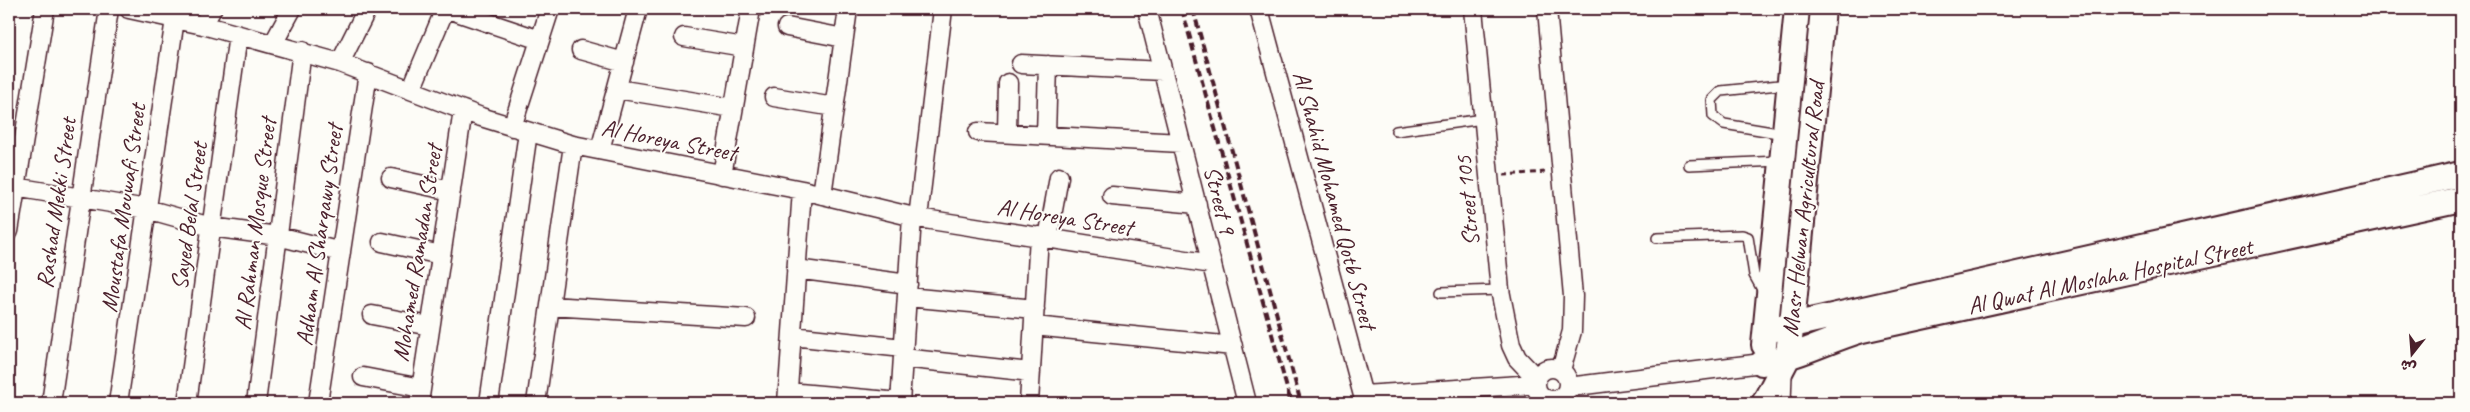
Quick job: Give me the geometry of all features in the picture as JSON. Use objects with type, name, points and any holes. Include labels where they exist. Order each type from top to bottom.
[{"type":"street","points":[[9,231],[13,186],[45,9]]},
{"type":"street","name":"Rashad Mekki Street","points":[[51,403],[109,9]]},
{"type":"street","name":"Al Horeya Street","points":[[129,9],[204,25],[302,51],[368,73],[463,110],[573,145],[802,190],[915,217],[1212,264]]},
{"type":"street","points":[[204,25],[212,9]]},
{"type":"street","points":[[273,44],[292,9]]},
{"type":"street","points":[[340,63],[366,9]]},
{"type":"street","points":[[411,90],[446,9],[540,40]]},
{"type":"street","points":[[489,403],[520,129],[540,40],[550,9]]},
{"type":"street","points":[[600,150],[638,9]]},
{"type":"street","points":[[722,175],[751,9]]},
{"type":"street","points":[[822,195],[848,9]]},
{"type":"street","points":[[802,190],[787,398],[900,402],[907,290],[943,9]]},
{"type":"street","name":"Street 9","points":[[1146,9],[1247,403]]},
{"type":"street","name":"Al Shahid Mohamed Qotb Street","points":[[1259,9],[1364,399]]},
{"type":"street","name":"Street 105","points":[[1473,9],[1500,290],[1511,346],[1517,358],[1536,382]]},
{"type":"street","points":[[1547,9],[1573,314],[1572,331],[1561,370]]},
{"type":"street","name":"Masr Helwan Agricultural Road","points":[[1762,403],[1762,362],[1770,300],[1797,9]]},
{"type":"street","name":"Masr Helwan Agricultural Road","points":[[1762,403],[1787,359],[1823,9]]},
{"type":"street","name":"Moustafa Mouwafi Street","points":[[118,403],[174,19]]},
{"type":"street","points":[[787,27],[844,38]]},
{"type":"street","name":"Sayed Belal Street","points":[[186,403],[238,35]]},
{"type":"street","points":[[684,37],[744,47]]},
{"type":"street","points":[[581,50],[624,62]]},
{"type":"street","name":"Al Rahman Mosque Street","points":[[256,403],[302,51]]},
{"type":"street","points":[[1021,64],[1163,71]]},
{"type":"street","points":[[1046,136],[1048,65]]},
{"type":"street","name":"Adham Al Sharqawy Street","points":[[318,403],[368,73]]},
{"type":"street","points":[[1789,84],[1816,81]]},
{"type":"street","points":[[1007,133],[1008,83]]},
{"type":"street","points":[[617,89],[733,108]]},
{"type":"street","points":[[774,97],[834,107]]},
{"type":"street","name":"Mohamed Ramadan Street","points":[[420,396],[463,110]]},
{"type":"street","points":[[978,132],[1181,143]]},
{"type":"street","points":[[1785,134],[1810,138]]},
{"type":"street","points":[[536,403],[573,145]]},
{"type":"street","name":"Al Qwat Al Moslaha Hospital Street","points":[[1766,331],[2461,174]]},
{"type":"street","points":[[1029,403],[1034,317],[1044,237],[1059,177]]},
{"type":"street","points":[[391,178],[451,191]]},
{"type":"street","points":[[13,186],[147,209],[211,227],[278,236],[341,252]]},
{"type":"street","points":[[2399,188],[2405,212]]},
{"type":"street","points":[[1112,196],[1197,204]]},
{"type":"street","name":"Al Qwat Al Moslaha Hospital Street","points":[[1762,362],[1787,359],[1831,340],[1862,330],[2461,199]]},
{"type":"street","points":[[382,242],[441,255]]},
{"type":"street","points":[[796,269],[1034,317],[1233,346]]},
{"type":"street","points":[[550,306],[746,318]]},
{"type":"street","points":[[372,315],[430,326]]},
{"type":"street","points":[[792,336],[1031,372]]},
{"type":"street","points":[[1568,387],[1762,362]]},
{"type":"street","points":[[1364,399],[1536,382],[1546,369],[1561,370],[1566,376],[1568,387],[1563,396],[1552,402],[1542,397],[1536,382]]},
{"type":"street","points":[[362,377],[420,396]]},
{"type":"lane","points":[[1785,134],[1724,124],[1713,116],[1712,100],[1722,91],[1789,84]]},
{"type":"lane","points":[[1396,131],[1483,119]]},
{"type":"lane","points":[[1689,165],[1783,161]]},
{"type":"lane","points":[[1657,238],[1742,234],[1748,237],[1754,275],[1770,300]]},
{"type":"lane","points":[[1441,292],[1500,290]]},
{"type":"lane","points":[[1786,403],[1787,359]]},
{"type":"path","points":[[1489,176],[1562,171]]},
{"type":"railway","points":[[1182,9],[1291,403]]},
{"type":"railway","points":[[1193,9],[1301,403]]}]
